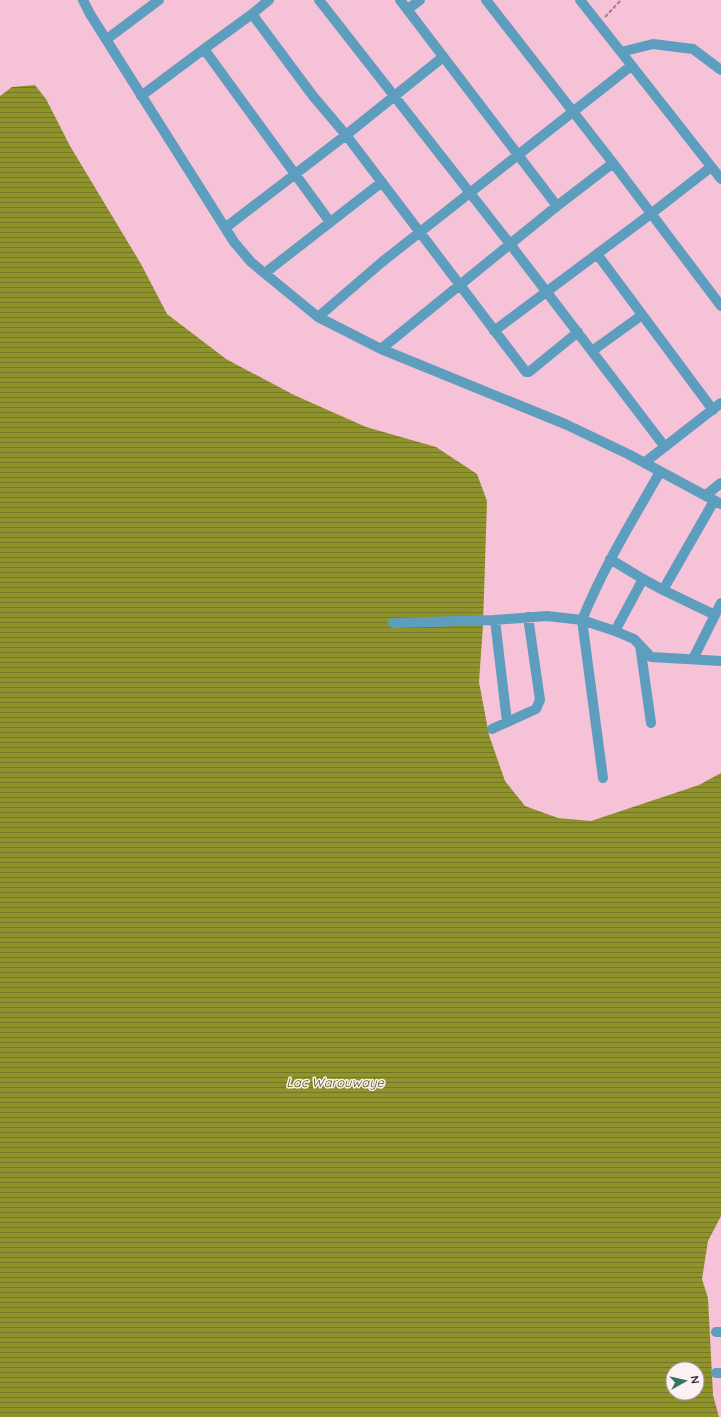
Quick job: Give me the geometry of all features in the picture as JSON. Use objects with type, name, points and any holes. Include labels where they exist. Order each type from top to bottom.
[{"type":"street","points":[[83,0],[90,14],[107,39],[141,96],[225,228],[247,257],[264,273],[318,317],[381,349],[565,424],[714,500]]},
{"type":"street","points":[[107,39],[159,0]]},
{"type":"street","points":[[141,96],[269,0]]},
{"type":"street","points":[[319,0],[510,244],[666,447]]},
{"type":"street","points":[[400,0],[557,206]]},
{"type":"street","points":[[408,9],[420,0]]},
{"type":"street","points":[[486,0],[613,162],[721,306]]},
{"type":"street","points":[[580,0],[721,179]]},
{"type":"street","points":[[252,14],[313,96],[346,135],[526,372],[529,372],[578,332]]},
{"type":"street","points":[[621,52],[653,44],[693,49],[721,70]]},
{"type":"street","points":[[204,49],[330,222]]},
{"type":"street","points":[[225,228],[346,135],[443,57]]},
{"type":"street","points":[[318,317],[382,262],[631,66]]},
{"type":"street","points":[[381,349],[613,162]]},
{"type":"street","points":[[494,331],[712,167]]},
{"type":"street","points":[[264,273],[382,182]]},
{"type":"street","points":[[597,254],[642,316],[717,406],[644,463]]},
{"type":"street","points":[[592,351],[642,316]]},
{"type":"street","points":[[603,778],[582,620],[593,593],[610,559],[660,472]]},
{"type":"street","points":[[664,590],[714,500],[721,483]]},
{"type":"street","points":[[610,559],[643,579],[715,615]]},
{"type":"street","points":[[615,630],[643,579]]},
{"type":"street","points":[[693,659],[721,603]]},
{"type":"street","points":[[393,623],[495,620],[547,616],[582,620],[615,630],[634,638],[651,657],[721,661]]},
{"type":"street","points":[[492,729],[536,709],[540,700],[528,617]]},
{"type":"street","points":[[495,620],[508,722]]},
{"type":"street","points":[[640,645],[652,724]]},
{"type":"path","points":[[599,24],[621,0]]},
{"type":"water","name":"Lac Warouwaye","points":[[35,85],[46,99],[70,146],[141,264],[167,314],[226,359],[294,395],[366,427],[436,447],[477,474],[487,501],[483,625],[479,682],[489,735],[505,781],[525,806],[558,818],[591,821],[699,785],[721,773],[721,1216],[708,1241],[702,1279],[708,1298],[713,1395],[719,1417],[0,1417],[0,96],[12,87]]}]
